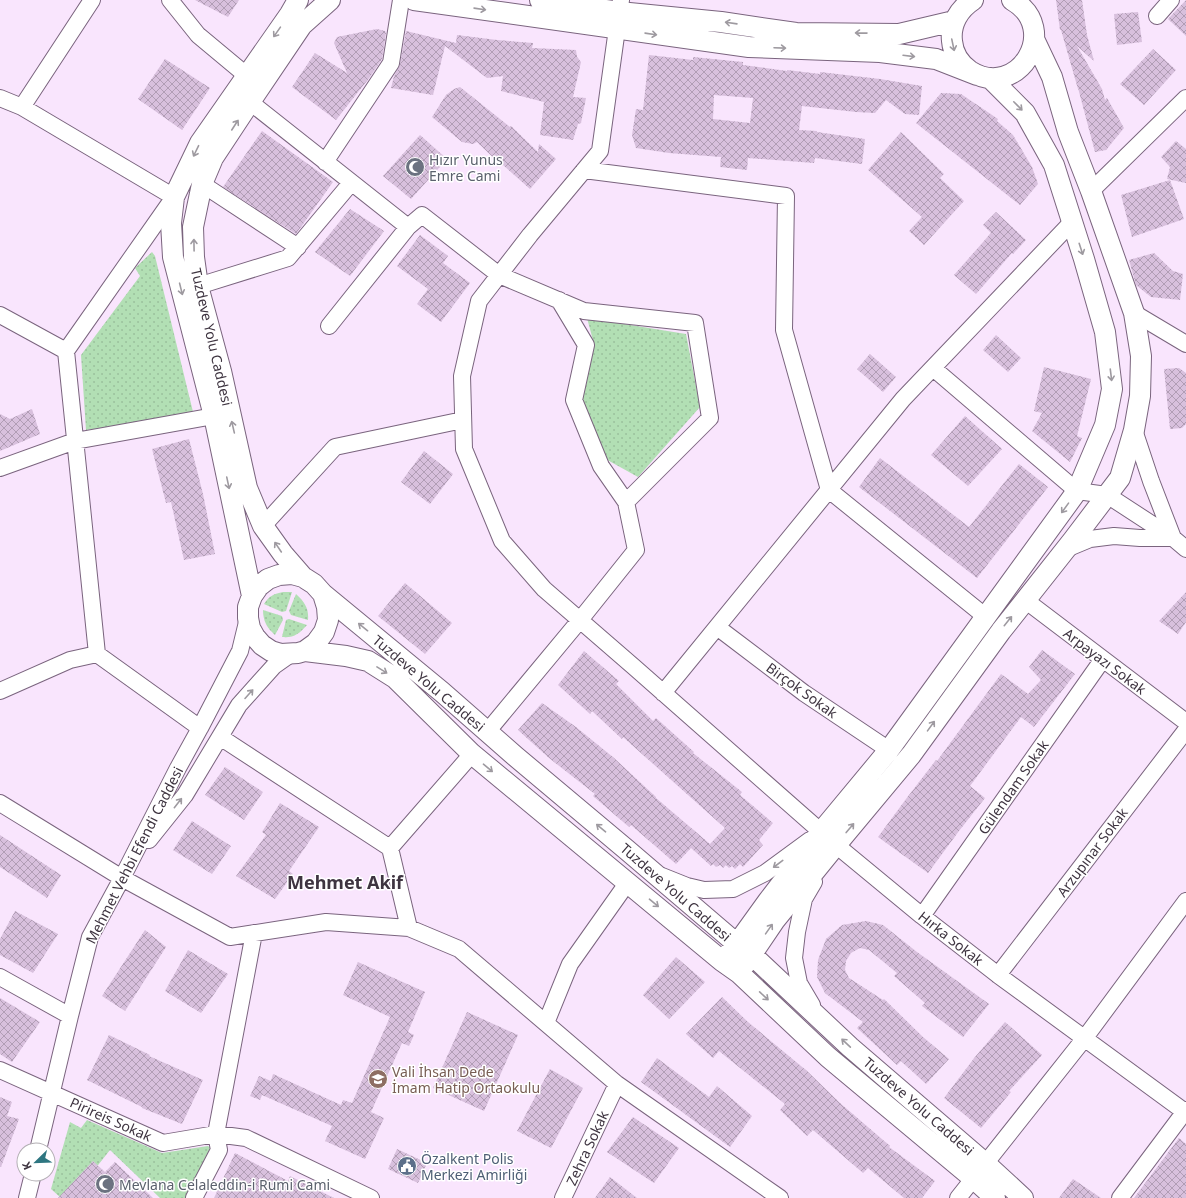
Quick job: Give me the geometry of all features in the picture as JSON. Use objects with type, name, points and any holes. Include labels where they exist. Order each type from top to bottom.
[{"type":"main road","name":"Tuzdeve Yolu Caddesi","points":[[252,596],[214,416],[173,257],[171,223],[174,197],[200,143],[290,14],[298,0]]},
{"type":"main road","name":"Tuzdeve Yolu Caddesi","points":[[303,577],[283,554],[263,526],[247,488],[221,371],[198,286],[194,257],[193,227],[202,184],[213,158],[302,25],[330,0]]},
{"type":"main road","points":[[414,0],[458,5],[619,14],[722,22],[796,33],[899,34],[954,21]]},
{"type":"main road","points":[[540,0],[619,14],[749,47],[880,52],[936,59],[983,77],[1003,77],[1015,72],[1025,63],[1032,52],[1034,30],[1022,4]]},
{"type":"main road","points":[[739,973],[744,950],[821,832],[888,750],[1077,491],[1105,425],[1112,389],[1105,332],[1054,165],[1025,113],[983,77],[966,68],[957,58],[953,46],[951,34],[954,21],[962,9],[973,0]]},
{"type":"main road","points":[[722,961],[744,950],[775,920],[911,755],[1001,630],[1066,549],[1120,478],[1134,430],[1140,396],[1141,356],[1134,313],[1091,191],[1068,132],[1052,77],[1034,39]]},
{"type":"main road","points":[[292,574],[303,577],[314,584],[323,594],[327,606],[328,620],[324,632],[316,643],[298,653],[281,654],[271,651],[262,645],[250,628],[248,607],[252,596],[259,586],[268,579],[280,575],[292,574]]},
{"type":"main road","name":"Tuzdeve Yolu Caddesi","points":[[323,594],[442,692],[487,732],[654,873],[744,950],[823,1021],[979,1171],[995,1198]]},
{"type":"main road","name":"Tuzdeve Yolu Caddesi","points":[[298,653],[346,656],[368,661],[395,678],[472,754],[722,961],[739,973],[828,1057],[979,1171],[1023,1198]]},
{"type":"street","points":[[22,106],[92,0]]},
{"type":"street","points":[[170,0],[198,34],[246,75]]},
{"type":"street","points":[[325,162],[390,63],[401,0]]},
{"type":"street","points":[[1156,16],[1171,0]]},
{"type":"street","name":"Hırka Sokak","points":[[619,14],[600,150],[530,235],[479,301],[462,376],[464,449],[502,541],[544,589],[836,845],[922,916],[998,975],[1185,1111]]},
{"type":"street","points":[[0,98],[22,106],[174,197],[66,351],[97,654]]},
{"type":"street","points":[[1091,191],[1186,98]]},
{"type":"street","points":[[250,102],[408,227]]},
{"type":"street","points":[[584,170],[786,196],[784,330],[829,490],[986,617]]},
{"type":"street","points":[[198,286],[288,258],[351,183]]},
{"type":"street","points":[[202,184],[298,247]]},
{"type":"street","points":[[329,326],[408,227],[422,215],[499,275],[584,311],[695,323],[710,418],[626,502]]},
{"type":"street","points":[[663,693],[903,399],[1072,222]]},
{"type":"street","points":[[487,732],[636,550],[626,502],[601,466],[574,400],[586,345],[559,300]]},
{"type":"street","points":[[1134,313],[1186,344]]},
{"type":"street","points":[[0,316],[66,351]]},
{"type":"street","points":[[933,368],[1077,491],[1107,495],[1173,538],[1186,549]]},
{"type":"street","points":[[0,468],[75,441],[214,416]]},
{"type":"street","points":[[263,526],[335,447],[463,420]]},
{"type":"street","points":[[1134,430],[1173,538]]},
{"type":"street","points":[[1066,549],[1090,539],[1114,536],[1173,538]]},
{"type":"street","name":"Arpayazı Sokak","points":[[1025,600],[1186,722]]},
{"type":"street","name":"Mehmet Vehbi Efendi Caddesi","points":[[40,1142],[90,937],[240,651],[248,618]]},
{"type":"street","name":"Birçok Sokak","points":[[717,627],[804,693],[888,750]]},
{"type":"street","points":[[125,872],[185,795],[239,705],[274,666],[298,653]]},
{"type":"street","points":[[0,691],[70,660],[97,654],[200,728]]},
{"type":"street","name":"Gülendam Sokak","points":[[922,916],[1103,659]]},
{"type":"street","name":"Arzupınar Sokak","points":[[998,975],[1186,730]]},
{"type":"street","points":[[220,737],[390,848],[409,928]]},
{"type":"street","points":[[390,848],[472,754]]},
{"type":"street","points":[[0,803],[125,872],[230,937],[326,922],[409,928],[459,949],[617,1084],[780,1198]]},
{"type":"street","points":[[654,873],[687,886],[704,890],[733,889],[766,873],[821,832]]},
{"type":"street","points":[[823,1021],[798,983],[794,958],[797,932],[804,899],[836,845]]},
{"type":"street","points":[[546,1023],[570,964],[628,882]]},
{"type":"street","points":[[958,1198],[1084,1039],[1186,901]]},
{"type":"street","points":[[194,1198],[219,1150],[216,1134],[254,933]]},
{"type":"street","points":[[0,977],[70,1016]]},
{"type":"street","name":"Pirireis Sokak","points":[[0,1070],[163,1143],[216,1134],[246,1138],[371,1198]]},
{"type":"street","name":"Zehra Sokak","points":[[563,1198],[617,1084]]},
{"type":"street","points":[[1120,1198],[1185,1111]]},
{"type":"street","points":[[27,1198],[31,1182]]},
{"type":"green space","points":[[152,252],[155,256],[194,416],[86,430],[81,355],[140,276],[135,268]]},
{"type":"green space","points":[[587,318],[686,334],[700,407],[638,477],[602,457],[581,396],[594,344]]},
{"type":"green space","points":[[283,592],[292,592],[286,611],[282,612],[264,604],[272,595]]},
{"type":"green space","points":[[296,594],[306,606],[308,620],[291,615],[289,611]]},
{"type":"green space","points":[[263,610],[282,616],[283,620],[275,635],[266,624]]},
{"type":"green space","points":[[289,619],[307,625],[296,635],[282,637],[286,620]]},
{"type":"green space","points":[[87,1120],[162,1153],[208,1146],[213,1150],[187,1198],[160,1198],[110,1150],[95,1169],[61,1198],[51,1189],[53,1182],[56,1182],[56,1171],[70,1122],[81,1128]]},
{"type":"building","points":[[195,0],[239,0],[228,17]]},
{"type":"building","points":[[1056,0],[1082,0],[1087,35],[1094,61],[1077,46],[1102,89],[1105,100],[1107,98],[1124,128],[1106,150],[1095,152],[1078,88],[1060,30]]},
{"type":"building","points":[[1186,0],[1186,36],[1168,19]]},
{"type":"building","points":[[1138,12],[1142,42],[1117,45],[1114,14]]},
{"type":"building","points":[[377,29],[385,31],[386,33],[382,59],[370,77],[336,120],[292,87],[315,53],[347,73],[334,43],[337,37]]},
{"type":"building","points":[[406,31],[456,43],[457,35],[533,43],[532,48],[576,50],[577,57],[581,62],[573,97],[586,98],[581,123],[578,124],[573,140],[540,135],[544,102],[501,91],[503,76],[487,78],[445,46],[433,95],[391,88],[394,76],[400,65]]},
{"type":"building","points":[[1153,49],[1176,70],[1144,105],[1120,84]]},
{"type":"building","points":[[649,55],[693,60],[693,57],[743,62],[743,65],[787,71],[820,74],[820,72],[880,79],[922,86],[919,115],[905,114],[886,100],[875,113],[802,106],[799,130],[817,131],[865,139],[862,164],[815,158],[814,163],[748,158],[747,170],[720,167],[721,157],[669,153],[636,148],[632,135],[636,109],[643,110]],"holes":[[[714,95],[753,98],[750,123],[713,119]]]},
{"type":"building","points":[[165,59],[210,88],[182,130],[138,99]]},
{"type":"building","points":[[460,87],[510,127],[511,126],[538,152],[539,144],[556,159],[530,189],[503,165],[502,166],[477,142],[473,144],[462,142],[432,117],[446,95],[454,89]]},
{"type":"building","points":[[941,93],[961,94],[998,119],[997,121],[1013,135],[1032,167],[1038,184],[1020,205],[916,123]]},
{"type":"building","points":[[262,131],[333,182],[296,234],[223,187]]},
{"type":"building","points":[[901,132],[944,174],[940,178],[964,201],[924,245],[909,231],[922,217],[868,170]]},
{"type":"building","name":"Hızır Yunus Emre Cami","points":[[420,135],[447,159],[411,199],[383,176]]},
{"type":"building","points":[[1176,141],[1186,149],[1186,183],[1167,179],[1170,167],[1161,157]]},
{"type":"building","points":[[1170,180],[1184,219],[1132,237],[1121,195]]},
{"type":"building","points":[[350,209],[384,231],[350,276],[315,252]]},
{"type":"building","points":[[996,212],[1026,240],[1013,254],[1012,253],[976,294],[954,275],[991,233],[983,225]]},
{"type":"building","points":[[420,235],[448,256],[443,263],[470,283],[441,322],[417,304],[428,289],[397,266]]},
{"type":"building","points":[[1154,253],[1173,271],[1183,274],[1180,300],[1151,297],[1136,285],[1129,260]]},
{"type":"building","points":[[996,335],[1021,358],[1008,372],[983,350]]},
{"type":"building","points":[[870,354],[896,377],[883,392],[857,369]]},
{"type":"building","points":[[1044,367],[1091,379],[1077,436],[1082,438],[1070,462],[1032,431],[1042,413],[1034,411]]},
{"type":"building","points":[[1179,368],[1186,373],[1186,424],[1182,428],[1170,429],[1164,369]]},
{"type":"building","points":[[32,409],[40,434],[0,451],[0,414],[10,419]]},
{"type":"building","points":[[965,416],[1002,449],[968,486],[931,455]]},
{"type":"building","points":[[189,439],[203,494],[215,554],[184,560],[171,502],[166,503],[152,449]]},
{"type":"building","points":[[424,451],[453,474],[430,504],[401,482]]},
{"type":"building","points":[[880,458],[969,527],[1019,464],[1048,487],[977,578],[859,487]]},
{"type":"building","points":[[405,583],[452,623],[425,654],[378,616]]},
{"type":"building","points":[[1186,592],[1186,622],[1178,634],[1159,621]]},
{"type":"building","points":[[1042,650],[1075,674],[1034,727],[1021,717],[970,786],[985,798],[928,873],[878,837],[936,760],[937,761],[1001,674],[1028,694],[1041,680],[1029,667]]},
{"type":"building","points":[[584,651],[619,681],[616,684],[653,721],[656,718],[694,752],[693,753],[742,792],[740,795],[773,823],[759,840],[763,845],[743,867],[740,864],[735,869],[732,866],[729,868],[726,865],[723,868],[720,865],[716,867],[713,864],[711,866],[691,848],[676,864],[631,825],[629,827],[593,796],[595,794],[549,758],[518,730],[542,703],[576,727],[614,758],[656,798],[710,844],[725,828],[623,737],[622,739],[592,711],[590,714],[558,685]]},
{"type":"building","points":[[225,767],[263,792],[244,820],[205,795]]},
{"type":"building","points":[[280,803],[319,827],[289,871],[293,874],[275,899],[236,876],[266,835],[262,832]]},
{"type":"building","points":[[192,821],[231,846],[212,874],[173,850]]},
{"type":"building","points":[[0,835],[61,875],[47,898],[0,867]]},
{"type":"building","points":[[15,911],[58,934],[33,973],[0,955],[0,939]]},
{"type":"building","points":[[866,921],[883,925],[917,952],[989,1004],[963,1037],[922,1006],[925,1003],[894,976],[897,973],[869,950],[860,948],[851,953],[846,961],[845,970],[849,978],[883,1000],[884,999],[923,1037],[949,1059],[926,1084],[901,1061],[897,1065],[857,1028],[863,1022],[825,993],[817,977],[818,960],[826,939],[842,925]]},
{"type":"building","points":[[145,930],[166,947],[125,1011],[102,996]]},
{"type":"building","points":[[188,950],[228,974],[201,1013],[165,991]]},
{"type":"building","points":[[676,957],[705,982],[669,1019],[643,995]]},
{"type":"building","points":[[358,962],[425,992],[408,1032],[414,1035],[409,1046],[402,1043],[371,1112],[384,1118],[365,1159],[325,1141],[332,1126],[262,1095],[260,1100],[250,1096],[259,1076],[271,1081],[273,1074],[341,1105],[343,1100],[352,1103],[390,1017],[343,995]]},
{"type":"building","points":[[722,997],[748,1022],[807,1071],[840,1103],[890,1146],[889,1147],[935,1181],[922,1198],[904,1198],[868,1168],[863,1173],[813,1130],[807,1136],[780,1110],[785,1104],[719,1051],[713,1058],[686,1034]]},
{"type":"building","points":[[0,998],[40,1022],[12,1062],[0,1054]]},
{"type":"building","points":[[467,1012],[518,1035],[484,1111],[433,1088]]},
{"type":"building","points":[[1005,1022],[1042,1055],[1009,1091],[1011,1092],[981,1128],[944,1098],[975,1057]]},
{"type":"building","points":[[109,1035],[150,1055],[149,1056],[203,1080],[182,1124],[142,1108],[87,1080]]},
{"type":"building","points":[[657,1058],[709,1097],[717,1086],[752,1116],[730,1147],[641,1082]]},
{"type":"building","points":[[550,1069],[583,1088],[551,1148],[517,1131]]},
{"type":"building","points":[[0,1097],[12,1102],[7,1116],[19,1119],[1,1167],[0,1167]]},
{"type":"building","points":[[633,1117],[679,1148],[654,1183],[607,1152]]},
{"type":"building","points":[[1179,1138],[1186,1144],[1186,1198],[1134,1198]]},
{"type":"building","name":"Özalkent Polis Merkezi Amirliği","points":[[397,1149],[427,1163],[418,1183],[388,1169]]},
{"type":"building","points":[[235,1153],[288,1181],[290,1176],[334,1198],[214,1198]]},
{"type":"building","name":"Mevlana Celaleddin-i Rumi Cami","points":[[93,1161],[105,1172],[115,1162],[153,1198],[58,1198]]},
{"type":"building","points":[[610,1177],[637,1198],[595,1198]]},
{"type":"building","points":[[1073,1179],[1101,1198],[1059,1198]]},
{"type":"place","name":"Hızır Yunus Emre Cami","points":[[415,167]]},
{"type":"place","name":"Vali İhsan Dede İmam Hatip Ortaokulu","points":[[378,1079]]},
{"type":"place","name":"Özalkent Polis Merkezi Amirliği","points":[[407,1166]]},
{"type":"place","name":"Mevlana Celaleddin-i Rumi Cami","points":[[105,1184]]},
{"type":"district","name":"Mehmet Akif","points":[[345,882]]}]
